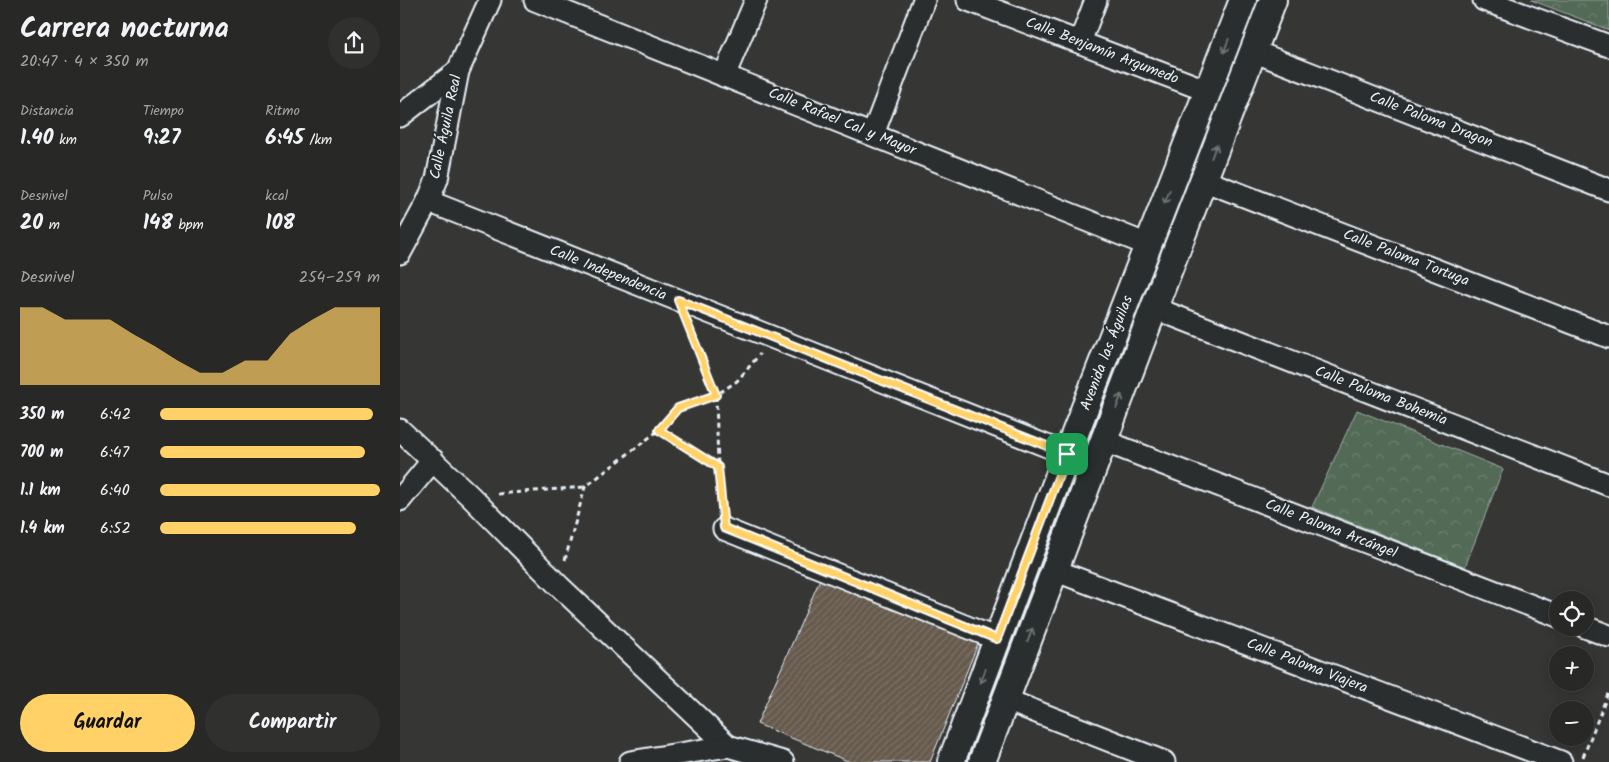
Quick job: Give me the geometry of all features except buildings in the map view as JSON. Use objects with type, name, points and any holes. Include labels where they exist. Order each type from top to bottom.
[{"type":"street","name":"Calle Águila Real","points":[[400,253],[428,201],[436,179],[458,71],[490,0]]},
{"type":"street","name":"Calle Rafael Cal y Mayor","points":[[534,0],[576,8],[724,76],[1148,245]]},
{"type":"street","points":[[724,76],[756,0]]},
{"type":"street","points":[[873,134],[924,0]]},
{"type":"street","name":"Calle Benjamín Argumedo","points":[[968,0],[1208,92]]},
{"type":"street","points":[[1080,42],[1096,0]]},
{"type":"street","name":"Avenida las Águilas","points":[[951,762],[1067,454],[1243,0]]},
{"type":"street","name":"Avenida las Águilas","points":[[982,762],[1273,0]]},
{"type":"street","points":[[1484,0],[1609,46]]},
{"type":"street","name":"Calle Paloma Dragon","points":[[1253,51],[1609,190]]},
{"type":"street","points":[[400,116],[458,71]]},
{"type":"street","name":"Calle Paloma Tortuga","points":[[1203,180],[1609,337]]},
{"type":"street","name":"Calle Independencia","points":[[428,201],[1067,454]]},
{"type":"street","name":"Calle Paloma Bohemia","points":[[1154,308],[1609,484]]},
{"type":"street","points":[[400,430],[470,496],[558,585],[728,746]]},
{"type":"street","name":"Calle Paloma Arcángel","points":[[1104,441],[1549,613]]},
{"type":"street","points":[[400,500],[433,460]]},
{"type":"street","points":[[724,528],[997,639]]},
{"type":"street","name":"Calle Paloma Viajera","points":[[1054,570],[1560,762]]},
{"type":"street","points":[[1594,630],[1609,636]]},
{"type":"street","points":[[1006,700],[1164,762]]},
{"type":"street","points":[[630,762],[728,746],[783,762]]},
{"type":"path","points":[[678,300],[716,395],[718,467],[724,528]]},
{"type":"path","points":[[470,496],[585,487],[659,430],[678,408],[716,395],[737,381],[774,338]]},
{"type":"path","points":[[659,430],[718,467]]},
{"type":"path","points":[[558,585],[585,487]]},
{"type":"path","points":[[1581,762],[1609,691]]},
{"type":"green space","points":[[1531,0],[1609,0],[1609,30]]},
{"type":"green space","points":[[1357,410],[1503,469],[1465,567],[1312,507]]},
{"type":"route","points":[[678,300],[774,338],[1067,454],[997,639],[724,528],[718,467],[659,430],[678,408],[716,395],[678,300]]}]
